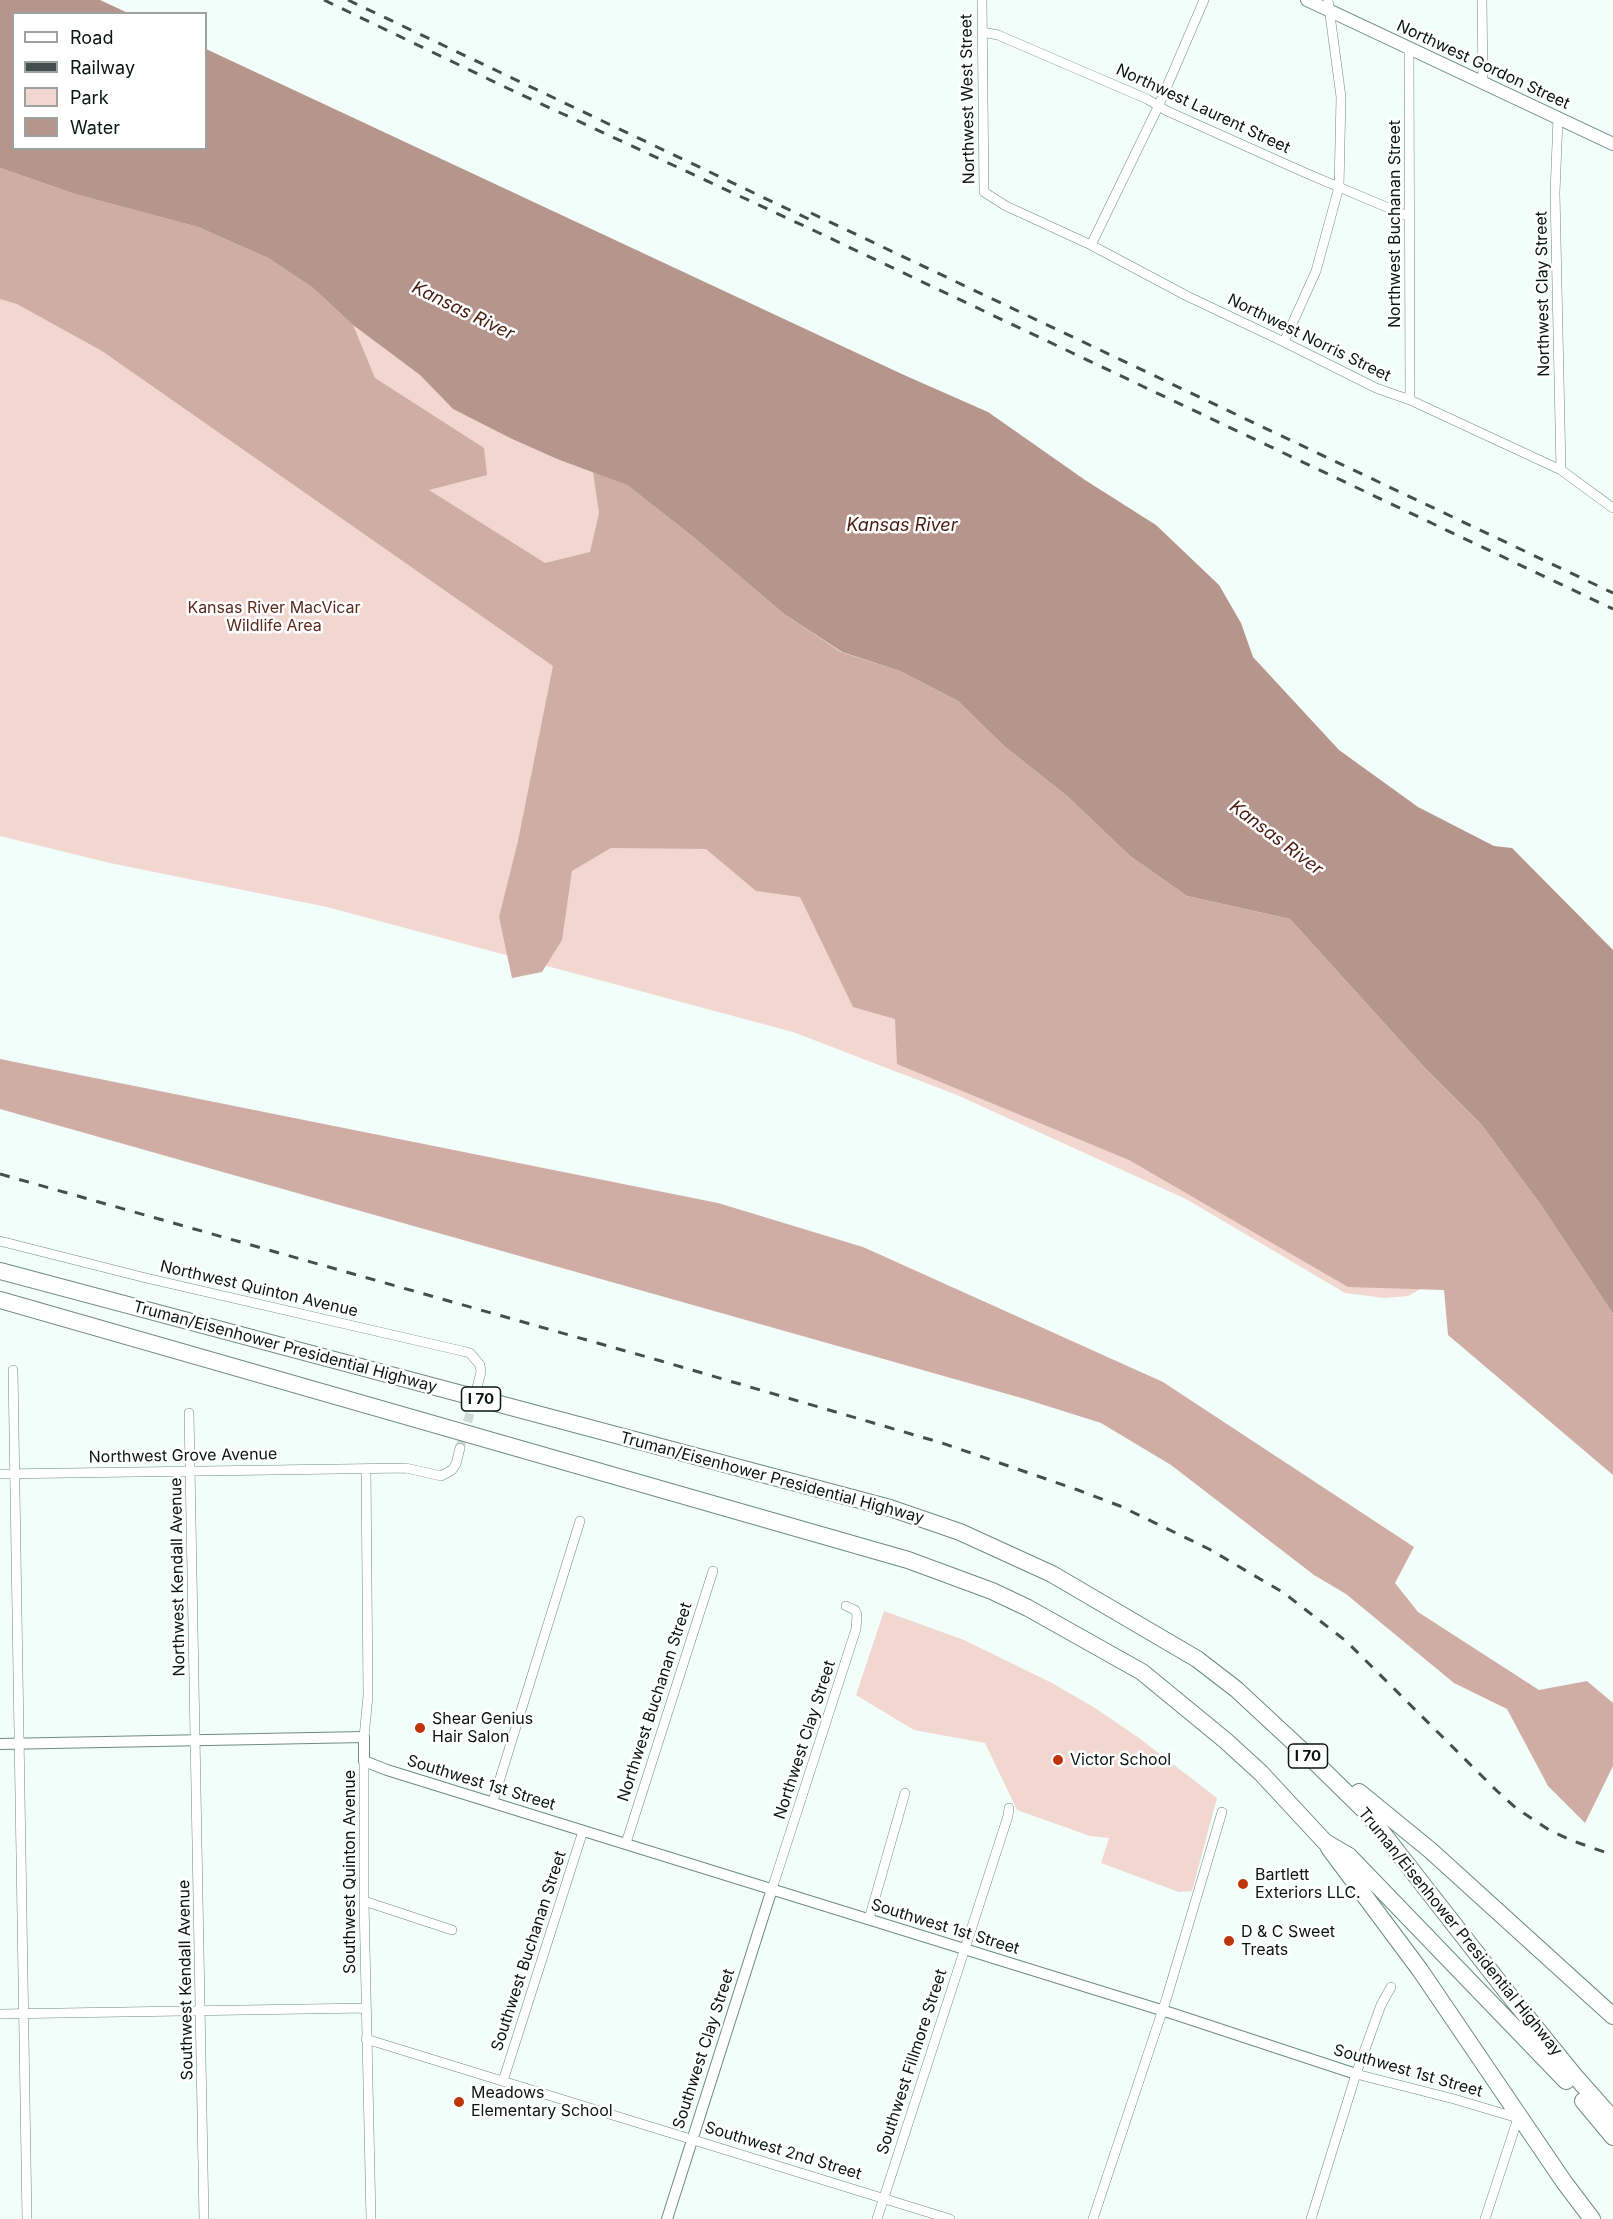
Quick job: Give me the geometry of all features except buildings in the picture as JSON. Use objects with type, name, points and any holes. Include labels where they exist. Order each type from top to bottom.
[{"type":"highway","name":"Truman/Eisenhower Presidential Highway","points":[[0,1271],[890,1508],[960,1532],[1052,1574],[1205,1665],[1270,1719],[1367,1813],[1613,2137]]},
{"type":"highway","name":"Truman/Eisenhower Presidential Highway","points":[[0,1300],[908,1560],[992,1591],[1028,1608],[1142,1672],[1261,1773],[1325,1842],[1349,1856],[1570,2079],[1613,2118]]},
{"type":"highway","points":[[1270,1719],[1430,1850],[1613,2016]]},
{"type":"highway","points":[[1325,1842],[1420,1970],[1564,2182],[1592,2219]]},
{"type":"main road","name":"Northwest Gordon Street","points":[[1307,0],[1328,5],[1409,48],[1613,144]]},
{"type":"street","name":"Northwest West Street","points":[[982,0],[982,186],[984,192],[989,196]]},
{"type":"street","points":[[1091,245],[1159,105],[1204,0]]},
{"type":"street","points":[[1482,0],[1483,83]]},
{"type":"street","points":[[1284,342],[1316,271],[1339,187],[1341,97],[1328,5]]},
{"type":"street","name":"Northwest Laurent Street","points":[[982,32],[998,35],[1410,217]]},
{"type":"street","name":"Northwest Buchanan Street","points":[[1409,48],[1410,400]]},
{"type":"street","name":"Northwest Clay Street","points":[[1558,118],[1555,193],[1561,470]]},
{"type":"street","name":"Northwest Norris Street","points":[[989,196],[1376,388],[1410,400],[1561,470],[1613,508]]},
{"type":"street","name":"Northwest Quinton Avenue","points":[[0,1241],[470,1353],[480,1365],[481,1372],[476,1391]]},
{"type":"street","points":[[13,1370],[27,2219]]},
{"type":"street","name":"Northwest Kendall Avenue","points":[[189,1413],[196,1741]]},
{"type":"street","points":[[0,1744],[364,1737],[368,1696],[366,1468],[406,1468],[441,1476],[452,1470],[460,1448]]},
{"type":"street","name":"Northwest Grove Avenue","points":[[0,1474],[366,1468]]},
{"type":"street","points":[[493,1801],[580,1521]]},
{"type":"street","name":"Northwest Buchanan Street","points":[[626,1843],[713,1571]]},
{"type":"street","name":"Northwest Clay Street","points":[[772,1889],[856,1629],[855,1610],[846,1606]]},
{"type":"street","name":"Southwest Quinton Avenue","points":[[364,1737],[366,2039],[371,2219]]},
{"type":"street","name":"Southwest Kendall Avenue","points":[[196,1741],[204,2219]]},
{"type":"street","name":"Southwest 1st Street","points":[[364,1761],[1162,2010],[1356,2074],[1518,2118],[1485,2219]]},
{"type":"street","points":[[869,1919],[904,1793]]},
{"type":"street","name":"Southwest Fillmore Street","points":[[877,2219],[1009,1808]]},
{"type":"street","points":[[1093,2219],[1162,2010],[1222,1812]]},
{"type":"street","name":"Southwest Buchanan Street","points":[[503,2081],[583,1831]]},
{"type":"street","name":"Southwest Clay Street","points":[[666,2219],[772,1889]]},
{"type":"street","points":[[364,1901],[452,1930]]},
{"type":"street","points":[[1311,2219],[1356,2074],[1381,2005],[1390,1987]]},
{"type":"street","points":[[0,2014],[366,2008]]},
{"type":"street","name":"Southwest 2nd Street","points":[[366,2039],[950,2219]]},
{"type":"green space","name":"Kansas River MacVicar Wildlife Area","points":[[0,170],[75,194],[198,227],[313,288],[353,325],[420,375],[453,409],[557,459],[627,485],[1443,1277],[1408,1296],[1385,1298],[1345,1293],[1186,1199],[957,1095],[793,1032],[327,907],[110,863],[0,836]]},
{"type":"green space","points":[[884,1611],[964,1640],[1052,1683],[1095,1708],[1139,1738],[1217,1798],[1192,1891],[1179,1892],[1101,1863],[1109,1838],[1090,1836],[1017,1810],[985,1743],[914,1730],[856,1695]]},
{"type":"shaded area","points":[[0,168],[75,194],[198,227],[268,258],[313,288],[353,325],[375,378],[484,448],[487,475],[429,490],[545,563],[590,552],[599,513],[593,472],[627,485],[692,536],[784,614],[841,652],[900,671],[958,701],[1004,746],[1067,796],[1130,856],[1187,896],[1290,919],[1424,1067],[1481,1124],[1541,1205],[1613,1314],[1613,1475],[1448,1335],[1444,1290],[1348,1287],[1129,1160],[897,1064],[895,1019],[853,1007],[800,897],[756,891],[706,849],[611,848],[572,871],[562,940],[542,972],[512,978],[499,917],[518,841],[553,666],[102,351],[17,304],[0,299]]},
{"type":"shaded area","points":[[0,1059],[718,1203],[863,1247],[1163,1382],[1414,1547],[1395,1583],[1418,1612],[1539,1690],[1587,1681],[1613,1703],[1613,1766],[1585,1823],[1548,1786],[1507,1709],[1454,1683],[1346,1594],[1314,1575],[1171,1465],[1101,1423],[1025,1399],[0,1109]]},
{"type":"water","name":"Kansas River","points":[[0,0],[100,0],[126,12],[12,12],[12,150],[207,150],[207,49],[904,375],[988,412],[1085,480],[1156,525],[1219,585],[1241,623],[1253,657],[1339,750],[1418,807],[1494,846],[1512,848],[1613,950],[1613,1314],[1541,1205],[1481,1124],[1424,1067],[1290,919],[1187,896],[1130,856],[1067,796],[1004,746],[958,701],[900,671],[842,652],[784,614],[692,536],[627,485],[557,459],[453,409],[420,375],[353,325],[313,288],[268,258],[198,227],[75,194],[0,168]]},
{"type":"tunnel","points":[[460,1448],[475,1396]]},
{"type":"railway","points":[[324,0],[1613,609]]},
{"type":"railway","points":[[348,0],[817,223]]},
{"type":"railway","points":[[811,213],[1613,593]]},
{"type":"railway","points":[[0,1174],[942,1443],[1120,1506],[1209,1549],[1284,1593],[1346,1641],[1516,1808],[1549,1830],[1613,1855]]},
{"type":"place","name":"Shear Genius Hair Salon","points":[[420,1728]]},
{"type":"place","name":"Victor School","points":[[1058,1760]]},
{"type":"place","name":"Bartlett Exteriors LLC.","points":[[1243,1884]]},
{"type":"place","name":"D & C Sweet Treats","points":[[1229,1941]]},
{"type":"place","name":"Meadows Elementary School","points":[[459,2102]]}]
